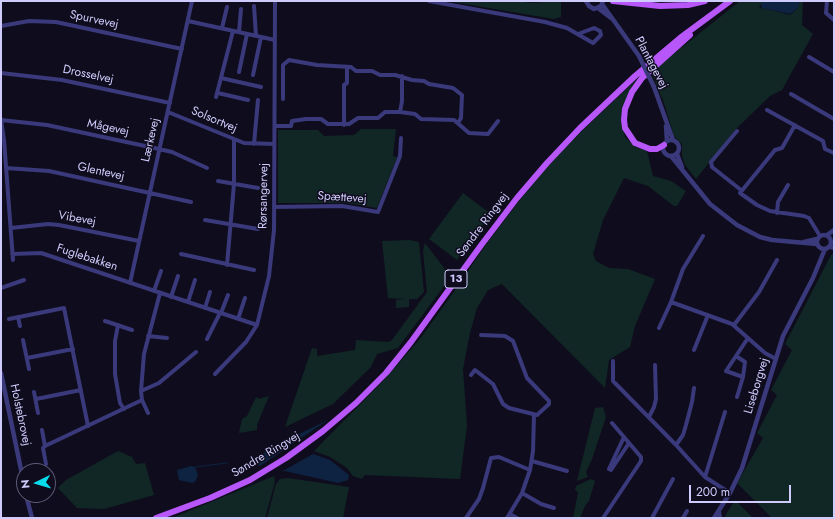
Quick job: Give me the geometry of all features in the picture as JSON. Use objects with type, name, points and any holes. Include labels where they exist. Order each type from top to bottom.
[{"type":"main road","points":[[613,1],[660,6],[688,5],[705,1]]},
{"type":"main road","name":"Søndre Ringvej","points":[[156,518],[210,498],[250,480],[286,458],[323,431],[356,403],[386,373],[411,342],[482,244],[517,198],[547,163],[580,128],[635,76],[680,38],[730,1]]},
{"type":"main road","points":[[665,143],[657,148],[646,148],[635,142],[629,136],[624,120],[627,104],[632,92],[642,78],[666,56],[734,1]]},
{"type":"street","name":"Lærkevej","points":[[130,283],[192,1]]},
{"type":"street","name":"Rørsangervej","points":[[216,374],[246,342],[257,325],[269,276],[274,230],[275,1]]},
{"type":"street","points":[[429,1],[545,22],[578,34],[593,43],[600,35],[600,31],[594,28],[578,34]]},
{"type":"street","name":"Plantagevej","points":[[586,1],[591,8],[598,8],[614,20]]},
{"type":"street","points":[[828,1],[826,13],[834,20]]},
{"type":"street","points":[[598,8],[602,2]]},
{"type":"street","name":"Plantagevej","points":[[602,2],[639,56],[654,87],[673,140]]},
{"type":"street","points":[[254,6],[256,36]]},
{"type":"street","points":[[222,28],[227,7]]},
{"type":"street","points":[[239,32],[241,9]]},
{"type":"street","name":"Spurvevej","points":[[1,26],[29,21],[56,22],[182,49]]},
{"type":"street","points":[[188,21],[275,40]]},
{"type":"street","points":[[233,31],[217,95],[248,100]]},
{"type":"street","points":[[238,72],[247,34]]},
{"type":"street","points":[[252,75],[261,37]]},
{"type":"street","points":[[809,57],[834,72]]},
{"type":"street","points":[[283,65],[289,60],[317,65],[347,66],[356,71],[372,71],[380,75],[402,76],[412,80],[424,81],[429,84],[454,88],[462,95],[461,118],[458,123]]},
{"type":"street","points":[[275,63],[283,65]]},
{"type":"street","points":[[283,65],[283,99]]},
{"type":"street","points":[[344,125],[344,85],[347,83],[347,66]]},
{"type":"street","name":"Drosselvej","points":[[1,73],[62,80],[170,103]]},
{"type":"street","points":[[400,112],[402,101],[402,76]]},
{"type":"street","points":[[221,78],[261,87]]},
{"type":"street","points":[[791,94],[834,119]]},
{"type":"street","name":"Solsortvej","points":[[254,144],[258,100]]},
{"type":"street","points":[[767,110],[823,140],[826,148],[834,153]]},
{"type":"street","name":"Solsortvej","points":[[168,112],[234,140],[254,144],[274,144]]},
{"type":"street","points":[[275,126],[291,126],[292,121],[306,119],[321,119],[328,124],[344,125],[349,124],[358,118],[378,118],[385,112],[400,112],[415,114],[421,119],[454,120],[470,133],[488,134],[498,121]]},
{"type":"street","name":"Plantagevej","points":[[665,118],[665,143]]},
{"type":"street","points":[[1,119],[12,260]]},
{"type":"street","name":"Mågevej","points":[[1,119],[47,125],[172,152],[208,168]]},
{"type":"street","points":[[741,190],[775,150],[782,148],[794,125]]},
{"type":"street","points":[[737,131],[711,162],[712,167],[741,190],[740,193],[757,205],[777,213],[804,216],[809,218],[827,242]]},
{"type":"street","name":"Spættevej","points":[[274,207],[342,206],[378,212],[400,156],[401,138]]},
{"type":"street","points":[[227,265],[234,184],[234,140]]},
{"type":"street","points":[[684,171],[677,154],[679,146],[673,140],[665,143],[665,153],[671,156],[710,204],[737,226],[760,237],[782,243],[827,242]]},
{"type":"street","points":[[671,156],[677,154]]},
{"type":"street","name":"Glentevej","points":[[6,168],[49,171],[191,202]]},
{"type":"street","points":[[218,181],[258,188]]},
{"type":"street","points":[[777,213],[778,202],[788,186]]},
{"type":"street","points":[[205,220],[231,226],[258,229]]},
{"type":"street","name":"Vibevej","points":[[10,228],[48,224],[59,225],[139,241]]},
{"type":"street","points":[[827,242],[834,230]]},
{"type":"street","points":[[659,328],[671,302],[683,269],[703,236]]},
{"type":"street","name":"Liseborgvej","points":[[714,518],[730,494],[747,457],[787,324],[813,278],[827,242]]},
{"type":"street","name":"Fuglebakken","points":[[12,254],[41,254],[257,325]]},
{"type":"street","points":[[181,254],[254,270]]},
{"type":"street","points":[[734,325],[759,292],[777,260]]},
{"type":"street","points":[[154,291],[161,271]]},
{"type":"street","points":[[171,297],[178,276]]},
{"type":"street","points":[[1,288],[24,280]]},
{"type":"street","points":[[188,302],[195,280]]},
{"type":"street","points":[[205,308],[210,292]]},
{"type":"street","points":[[148,413],[142,400],[142,368],[148,336],[160,293]]},
{"type":"street","points":[[207,339],[221,313],[228,295]]},
{"type":"street","points":[[238,319],[245,298]]},
{"type":"street","points":[[671,302],[734,325],[765,353],[776,359]]},
{"type":"street","points":[[9,319],[64,308],[88,426]]},
{"type":"street","points":[[694,350],[708,316]]},
{"type":"street","points":[[18,317],[20,326]]},
{"type":"street","points":[[105,321],[132,330]]},
{"type":"street","points":[[118,325],[115,341],[115,374],[120,403],[124,409]]},
{"type":"street","points":[[471,375],[475,370],[493,384],[505,406],[534,415],[540,414],[549,404],[549,401],[527,378],[516,344],[510,338],[505,336],[481,335]]},
{"type":"street","points":[[148,336],[167,338]]},
{"type":"street","points":[[743,376],[726,371],[748,338]]},
{"type":"street","points":[[23,340],[30,370]]},
{"type":"street","points":[[27,358],[73,349]]},
{"type":"street","points":[[141,391],[159,383],[196,352]]},
{"type":"street","points":[[736,356],[745,362],[746,366],[737,398]]},
{"type":"street","points":[[613,361],[613,381],[706,477],[730,494]]},
{"type":"street","points":[[648,417],[654,407],[656,399],[655,365]]},
{"type":"street","name":"Holstebrovej","points":[[1,373],[20,463]]},
{"type":"street","points":[[676,445],[683,435],[692,402],[694,388]]},
{"type":"street","points":[[36,400],[81,390]]},
{"type":"street","points":[[34,392],[38,413]]},
{"type":"street","points":[[45,446],[142,400]]},
{"type":"street","points":[[706,477],[726,412]]},
{"type":"street","points":[[507,518],[522,493],[530,470],[532,461],[534,415]]},
{"type":"street","points":[[603,518],[641,461],[640,455],[612,423]]},
{"type":"street","points":[[42,430],[46,463]]},
{"type":"street","points":[[624,437],[609,469],[611,470],[629,443]]},
{"type":"street","points":[[466,518],[479,499],[484,488],[491,458],[499,457],[530,470]]},
{"type":"street","points":[[532,461],[543,462],[567,471]]},
{"type":"street","points":[[652,518],[673,479]]},
{"type":"street","points":[[522,493],[541,504],[554,508]]},
{"type":"street","points":[[28,503],[29,518]]},
{"type":"street","points":[[28,503],[32,518]]},
{"type":"street","points":[[683,518],[687,511]]},
{"type":"street","points":[[718,512],[720,518]]},
{"type":"street","points":[[510,514],[516,518]]},
{"type":"green space","points":[[447,1],[513,1],[533,3],[561,1],[561,17],[554,19]]},
{"type":"green space","points":[[740,1],[764,1],[759,7],[790,15],[798,8],[800,1],[803,1],[802,25],[813,34],[782,90],[770,96],[736,129],[696,179],[685,165],[682,156],[682,144],[674,136],[664,103],[651,72]]},
{"type":"green space","points":[[637,79],[628,96],[622,124],[625,137],[635,147],[647,151],[653,176],[671,181],[686,191],[677,206],[674,206],[648,186],[624,178],[603,220],[593,254],[596,261],[609,268],[628,269],[655,279],[635,326],[630,347],[609,360],[605,388],[502,284],[488,290],[477,308],[470,333],[463,369],[467,426],[460,479],[365,475],[362,479],[353,476],[347,468],[330,457],[314,451],[384,380],[419,340],[485,246],[520,200],[561,151]]},
{"type":"green space","points":[[361,129],[396,129],[393,156],[397,157],[377,208],[346,203],[278,203],[278,130],[318,130],[324,136],[354,135]]},
{"type":"green space","points":[[463,193],[491,214],[457,260],[429,239]]},
{"type":"green space","points":[[410,240],[419,242],[424,292],[417,299],[409,299],[409,307],[396,308],[396,300],[405,299],[388,298],[382,241]]},
{"type":"green space","points":[[425,243],[451,277],[398,348],[377,354],[371,367],[333,404],[285,427],[312,348],[317,349],[317,356],[355,350],[356,340],[389,342],[392,340],[427,292],[423,251]]},
{"type":"green space","points":[[834,254],[834,518],[772,518],[737,483],[763,438],[757,433],[777,395],[771,390],[792,350],[785,344],[831,255]]},
{"type":"green space","points":[[269,396],[257,425],[257,430],[239,433],[242,419],[247,416],[256,397],[259,399]]},
{"type":"green space","points":[[603,407],[606,417],[586,472],[588,477],[577,481],[595,408]]},
{"type":"green space","points":[[118,451],[132,457],[136,464],[145,463],[154,495],[104,509],[77,508],[58,488],[66,480]]},
{"type":"green space","points":[[274,476],[275,482],[265,518],[172,518]]},
{"type":"green space","points":[[288,478],[349,487],[343,518],[267,518],[276,484],[280,479]]},
{"type":"green space","points":[[591,479],[595,481],[589,501],[580,518],[573,518],[578,493],[575,489],[576,486]]},
{"type":"green space","points":[[735,500],[753,518],[727,518],[725,516]]},
{"type":"water","points":[[764,1],[800,1],[798,8],[790,14],[762,8],[761,4]]},
{"type":"water","points":[[328,420],[260,466],[256,464],[266,450]]},
{"type":"water","points":[[313,454],[330,460],[349,475],[348,480],[338,483],[285,471],[281,472]]},
{"type":"water","points":[[191,466],[195,467],[198,475],[195,482],[192,483],[179,480],[177,470]]},
{"type":"waterway","points":[[195,467],[227,463]]}]
